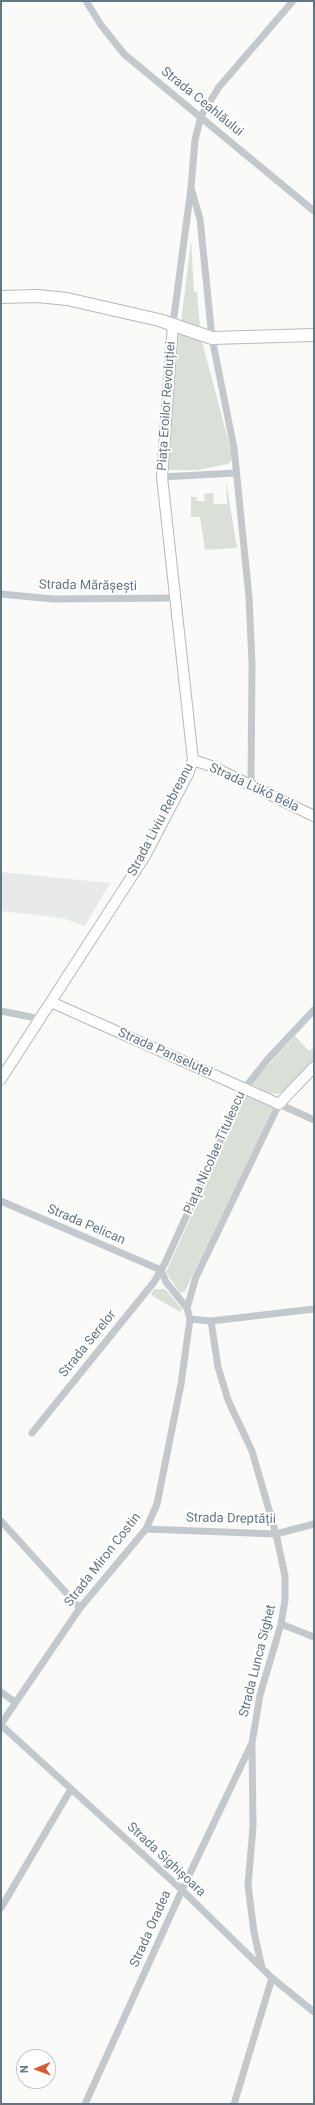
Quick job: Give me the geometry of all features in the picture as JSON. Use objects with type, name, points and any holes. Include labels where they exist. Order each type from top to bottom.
[{"type":"main road","points":[[1,297],[38,296],[67,299],[173,324],[212,338],[314,335]]},
{"type":"main road","name":"Piața Eroilor Revoluției","points":[[162,477],[173,324]]},
{"type":"main road","name":"Strada Liviu Rebreanu","points":[[1,1079],[145,856],[188,774],[193,760],[174,598],[162,477]]},
{"type":"main road","name":"Strada Lükő Béla","points":[[193,760],[251,785],[314,816]]},
{"type":"main road","name":"Strada Panseluței","points":[[51,1002],[279,1104]]},
{"type":"main road","points":[[279,1104],[314,1067]]},
{"type":"street","name":"Strada Ceahlăului","points":[[86,1],[100,25],[124,54],[201,116],[314,211]]},
{"type":"street","name":"Piața Eroilor Revoluției","points":[[173,324],[191,188],[195,140],[201,116],[219,87],[293,1]]},
{"type":"street","name":"Piața Eroilor Revoluției","points":[[162,477],[236,473],[234,448],[212,338],[200,219],[191,188]]},
{"type":"street","points":[[236,473],[249,597],[252,663],[251,785]]},
{"type":"street","name":"Strada Mărășești","points":[[1,594],[52,599],[174,598]]},
{"type":"street","name":"Piața Nicolae Titulescu","points":[[161,1270],[244,1089],[268,1059],[314,1010]]},
{"type":"street","points":[[1,1011],[41,1019]]},
{"type":"street","points":[[187,1308],[196,1277],[279,1104],[314,1120]]},
{"type":"street","name":"Strada Pelican","points":[[1,1201],[161,1270]]},
{"type":"street","points":[[161,1270],[166,1282],[187,1308],[190,1319],[211,1321],[314,1309]]},
{"type":"street","name":"Strada Serelor","points":[[32,1433],[154,1282],[161,1270]]},
{"type":"street","name":"Strada Miron Costin","points":[[1,1724],[80,1608],[146,1529],[157,1504],[181,1384],[190,1319]]},
{"type":"street","name":"Strada Lunca Sighet","points":[[211,1321],[218,1367],[228,1400],[252,1451],[276,1534],[284,1576],[285,1600],[281,1624],[260,1695],[252,1744],[253,1827],[248,1885],[254,1932],[262,1968]]},
{"type":"street","points":[[1,1521],[80,1608]]},
{"type":"street","name":"Strada Dreptății","points":[[146,1529],[276,1534],[314,1524]]},
{"type":"street","points":[[281,1624],[314,1637]]},
{"type":"street","points":[[1,1692],[15,1702]]},
{"type":"street","name":"Strada Sighișoara","points":[[1,1724],[182,1890],[272,1978],[314,2012]]},
{"type":"street","name":"Strada Oradea","points":[[85,2104],[182,1890],[252,1744]]},
{"type":"street","points":[[1,1908],[71,1789]]},
{"type":"street","points":[[234,2104],[272,1978]]},
{"type":"shaded area","points":[[191,240],[194,292],[197,292],[200,328],[181,323]]},
{"type":"shaded area","points":[[179,334],[202,342],[233,458],[228,464],[198,470],[168,470],[168,449]]},
{"type":"shaded area","points":[[226,481],[237,548],[205,550],[200,517],[191,517],[191,497],[197,497],[197,501],[205,501],[204,494],[213,493],[214,504],[227,504]]},
{"type":"shaded area","points":[[1,872],[110,883],[85,926],[62,918],[1,911]]},
{"type":"shaded area","points":[[295,1036],[309,1051],[313,1048],[314,1049],[314,1062],[290,1091],[278,1094],[268,1093],[251,1084]]},
{"type":"shaded area","points":[[246,1095],[274,1106],[187,1287],[184,1292],[180,1293],[166,1272]]},
{"type":"shaded area","points":[[154,1289],[165,1289],[182,1309],[180,1312],[151,1295]]}]
